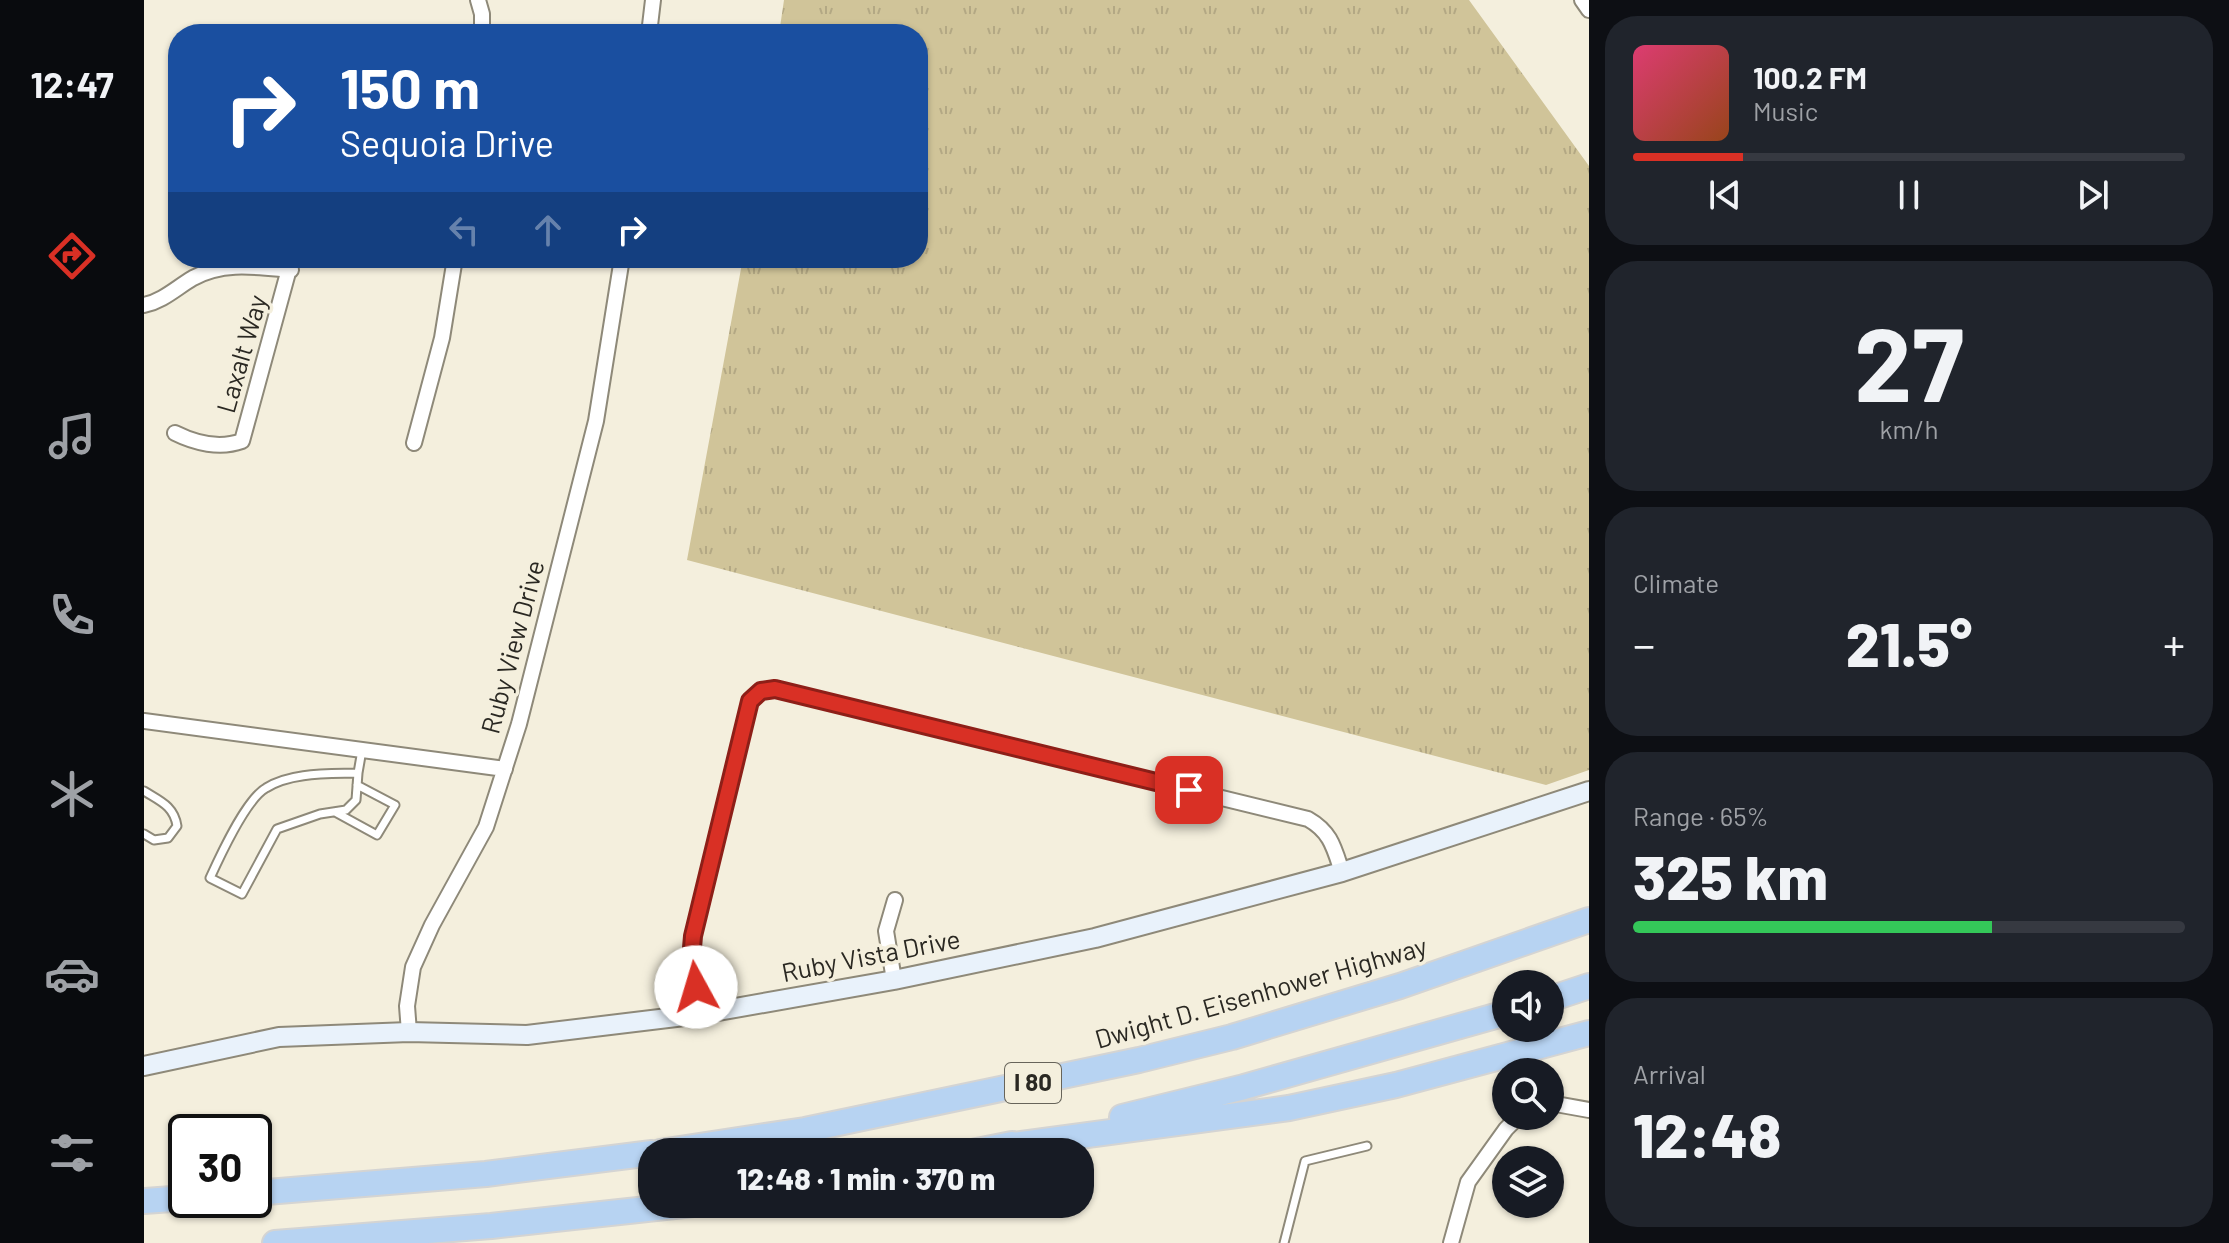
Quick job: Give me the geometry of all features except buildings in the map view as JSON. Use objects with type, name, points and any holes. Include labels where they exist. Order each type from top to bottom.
[{"type":"highway","points":[[1400,986],[1589,905]]},
{"type":"highway","name":"Dwight D. Eisenhower Highway","points":[[752,1138],[805,1130],[1139,1060],[1232,1037],[1400,986],[1589,920]]},
{"type":"highway","points":[[1564,994],[1589,986]]},
{"type":"highway","name":"I 80","points":[[1035,1138],[1244,1087],[1492,1017]]},
{"type":"highway","points":[[1065,1138],[1289,1108],[1396,1085],[1589,1033]]},
{"type":"highway","points":[[272,1192],[486,1174],[638,1155]]},
{"type":"highway","points":[[144,1201],[168,1199]]},
{"type":"highway","points":[[275,1243],[491,1226],[638,1210]]},
{"type":"street","points":[[478,0],[482,24]]},
{"type":"street","points":[[650,24],[653,0]]},
{"type":"street","points":[[1582,0],[1589,10]]},
{"type":"street","points":[[144,305],[157,302],[195,277],[218,268]]},
{"type":"street","name":"Laxalt Way","points":[[175,433],[205,444],[242,441],[290,268]]},
{"type":"street","points":[[414,443],[442,338],[453,268]]},
{"type":"street","name":"Ruby View Drive","points":[[409,1032],[407,1006],[413,967],[432,925],[486,827],[505,769],[596,421],[620,268]]},
{"type":"street","points":[[701,1014],[691,960],[693,936],[750,701],[761,691],[775,689],[1308,819],[1322,827],[1331,838],[1342,872]]},
{"type":"street","points":[[144,721],[505,769]]},
{"type":"street","name":"Ruby Vista Drive","points":[[144,1066],[279,1037],[409,1032],[527,1035],[701,1014],[894,980],[1095,938],[1342,872],[1589,791]]},
{"type":"street","points":[[894,980],[886,931],[895,900]]},
{"type":"street","points":[[1564,1106],[1589,1110]]},
{"type":"street","points":[[1451,1243],[1468,1182],[1505,1130]]},
{"type":"lane","points":[[358,773],[292,778],[264,788],[235,827],[210,878],[242,894],[277,829],[320,814],[346,810],[356,800],[362,750]]},
{"type":"lane","points":[[335,812],[377,835],[395,805],[357,785]]},
{"type":"lane","points":[[144,791],[167,805],[175,814],[177,826],[168,838],[154,840],[144,834]]},
{"type":"lane","points":[[1284,1243],[1305,1161],[1367,1146]]},
{"type":"green space","points":[[784,0],[1469,0],[1589,166],[1589,770],[1546,785],[687,560],[741,268],[928,268],[928,24],[780,24]]},
{"type":"route","points":[[696,987],[691,960],[693,936],[750,701],[761,691],[775,689],[1189,790]]}]
